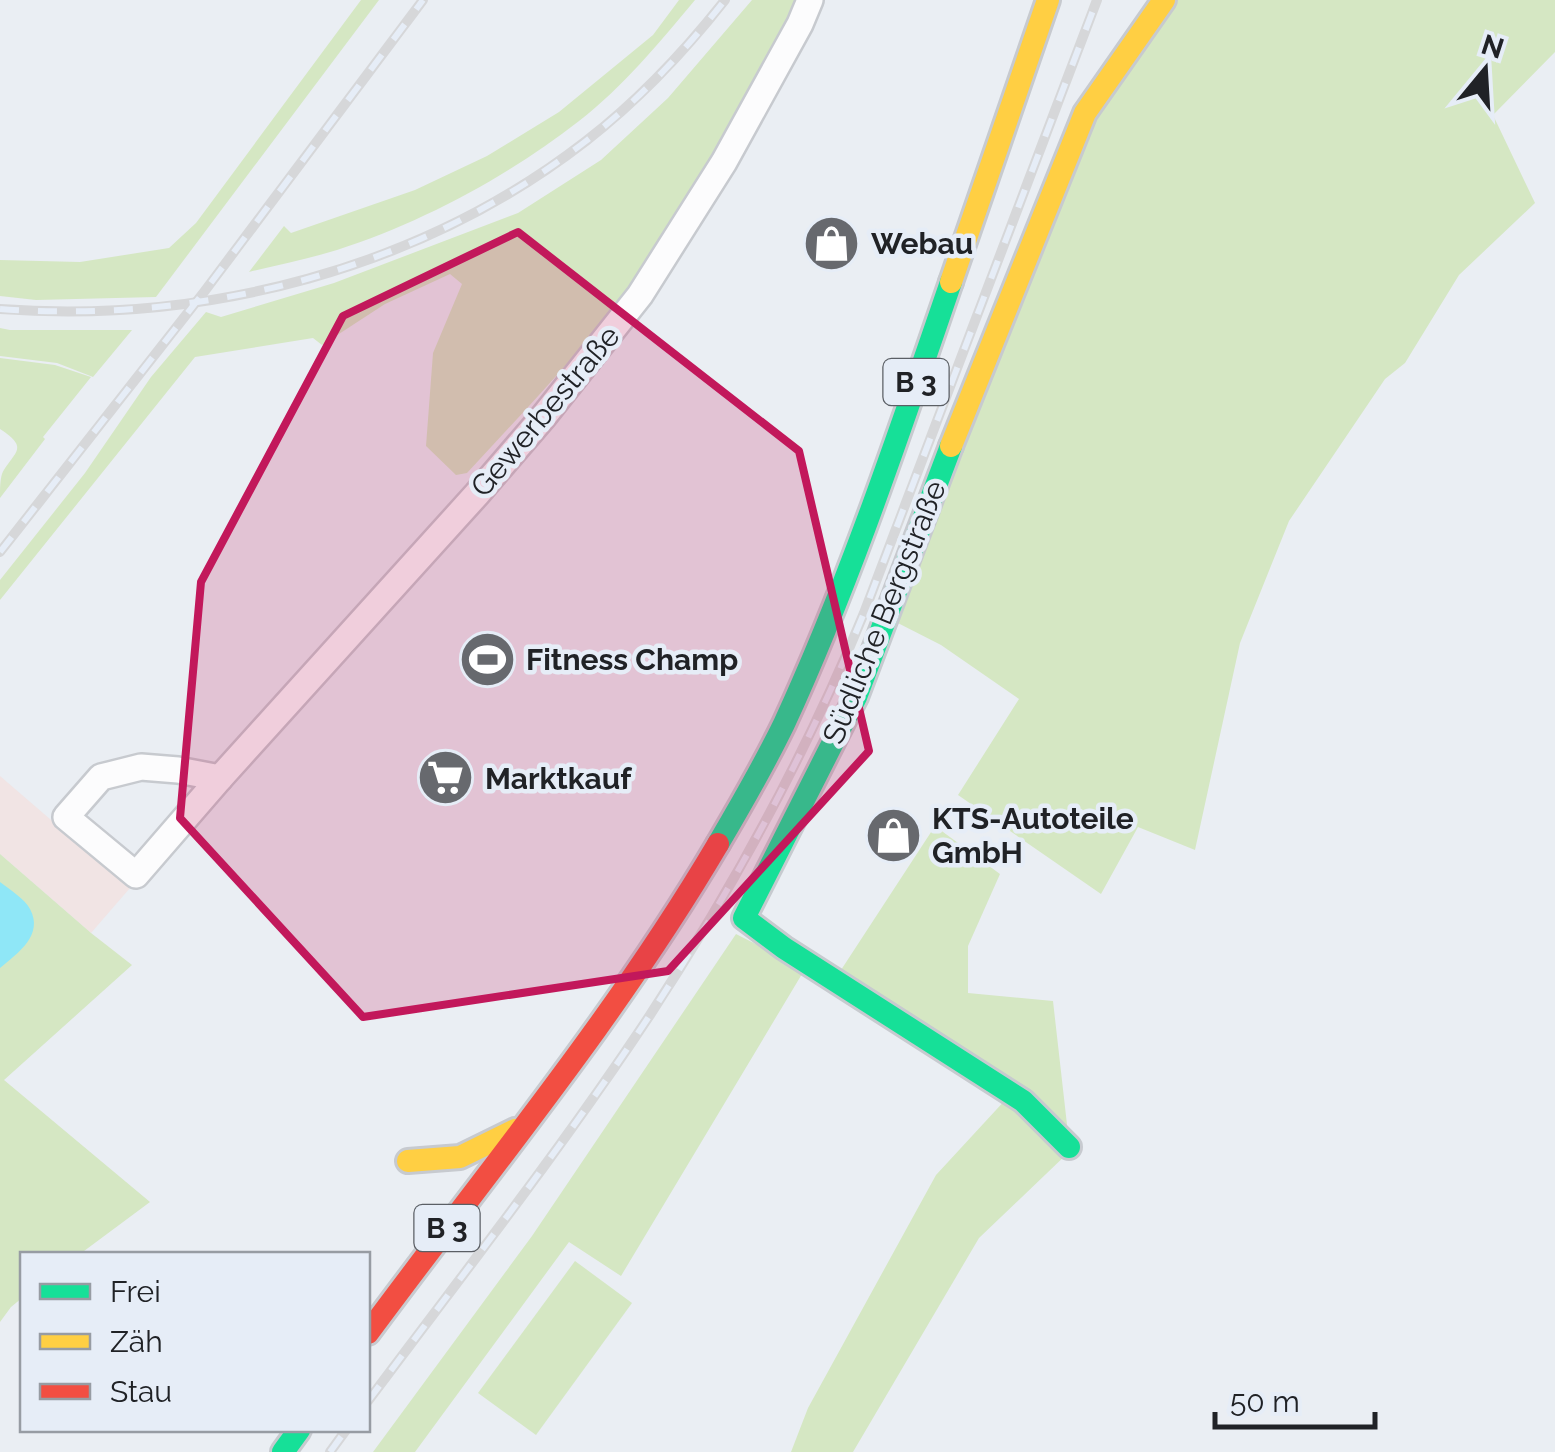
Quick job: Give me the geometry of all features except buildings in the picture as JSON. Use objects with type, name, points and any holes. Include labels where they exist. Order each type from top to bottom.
[{"type":"main road","name":"B 3","points":[[370,1330],[638,972],[685,900],[782,727],[820,641],[893,450],[1048,0]]},
{"type":"main road","name":"Südliche Bergstraße","points":[[1069,1147],[1024,1101],[784,948],[744,918],[856,697],[936,482],[1085,113],[1164,0]]},
{"type":"main road","points":[[408,1162],[460,1157],[526,1125]]},
{"type":"street","name":"Gewerbestraße","points":[[220,778],[178,770],[128,770],[101,777],[66,817],[136,875],[477,494],[640,295],[724,162],[810,0]]},
{"type":"highlighted area","points":[[518,232],[799,451],[869,751],[668,971],[363,1017],[180,818],[201,582],[343,316]]},
{"type":"shaded area","points":[[0,776],[130,888],[91,933],[0,854]]},
{"type":"green space","points":[[361,0],[379,0],[156,297],[36,300],[0,296],[0,260],[80,262],[169,248],[196,223]]},
{"type":"green space","points":[[679,0],[695,0],[626,79],[579,121],[524,160],[464,196],[401,226],[337,250],[249,272],[284,226],[291,233],[415,190],[487,156],[559,112],[653,35]]},
{"type":"green space","points":[[752,0],[800,0],[704,176],[617,303],[467,473],[456,475],[426,446],[433,353],[462,284],[450,274],[385,304],[322,345],[313,338],[195,357],[0,600],[0,580],[85,473],[151,377],[206,312],[221,317],[334,283],[518,213],[601,160],[668,98]]},
{"type":"green space","points":[[1172,0],[1555,0],[1555,52],[1493,115],[1535,203],[1459,275],[1405,363],[1385,379],[1289,521],[1240,643],[1195,850],[1138,827],[1101,894],[958,795],[1019,699],[941,645],[888,618],[1082,142]]},
{"type":"green space","points":[[0,328],[132,330],[93,377],[57,363],[0,356]]},
{"type":"green space","points":[[0,358],[55,365],[91,377],[0,498],[2,474],[17,446],[0,429]]},
{"type":"green space","points":[[935,826],[1000,874],[968,946],[968,993],[1053,1001],[1070,1151],[979,1238],[853,1452],[791,1452],[808,1408],[936,1175],[1008,1097],[841,970]]},
{"type":"green space","points":[[0,854],[132,965],[4,1080],[150,1202],[83,1252],[20,1252],[20,1300],[0,1322]]},
{"type":"green space","points":[[736,934],[805,969],[621,1276],[569,1242],[415,1452],[373,1452],[532,1236]]},
{"type":"green space","points":[[575,1261],[632,1303],[536,1435],[478,1393]]},
{"type":"water","points":[[0,882],[28,905],[34,927],[27,943],[0,968]]},
{"type":"railway","points":[[0,552],[204,292],[423,0]]},
{"type":"railway","points":[[0,309],[78,311],[155,307],[232,296],[308,279],[382,254],[454,223],[522,186],[586,141],[660,75],[725,0]]},
{"type":"railway","points":[[370,1398],[617,1065],[681,967],[766,819],[818,717],[864,613],[1097,0]]},
{"type":"railway","points":[[330,1452],[345,1432]]},
{"type":"traffic: fast","points":[[718,844],[784,724],[831,615],[951,282]]},
{"type":"traffic: fast","points":[[951,446],[856,697],[744,918],[784,948],[1023,1101],[1069,1147]]},
{"type":"traffic: fast","points":[[283,1452],[298,1432]]},
{"type":"traffic: slow","points":[[951,282],[1048,0]]},
{"type":"traffic: slow","points":[[951,446],[1085,113],[1164,0]]},
{"type":"traffic: slow","points":[[408,1161],[460,1157],[515,1130]]},
{"type":"traffic: jam","points":[[370,1330],[594,1032],[718,844]]},
{"type":"place","name":"Webau","points":[[832,243]]},
{"type":"place","name":"Fitness Champ","points":[[487,659]]},
{"type":"place","name":"Marktkauf","points":[[446,778]]},
{"type":"place","name":"KTS-Autoteile GmbH","points":[[893,835]]}]
